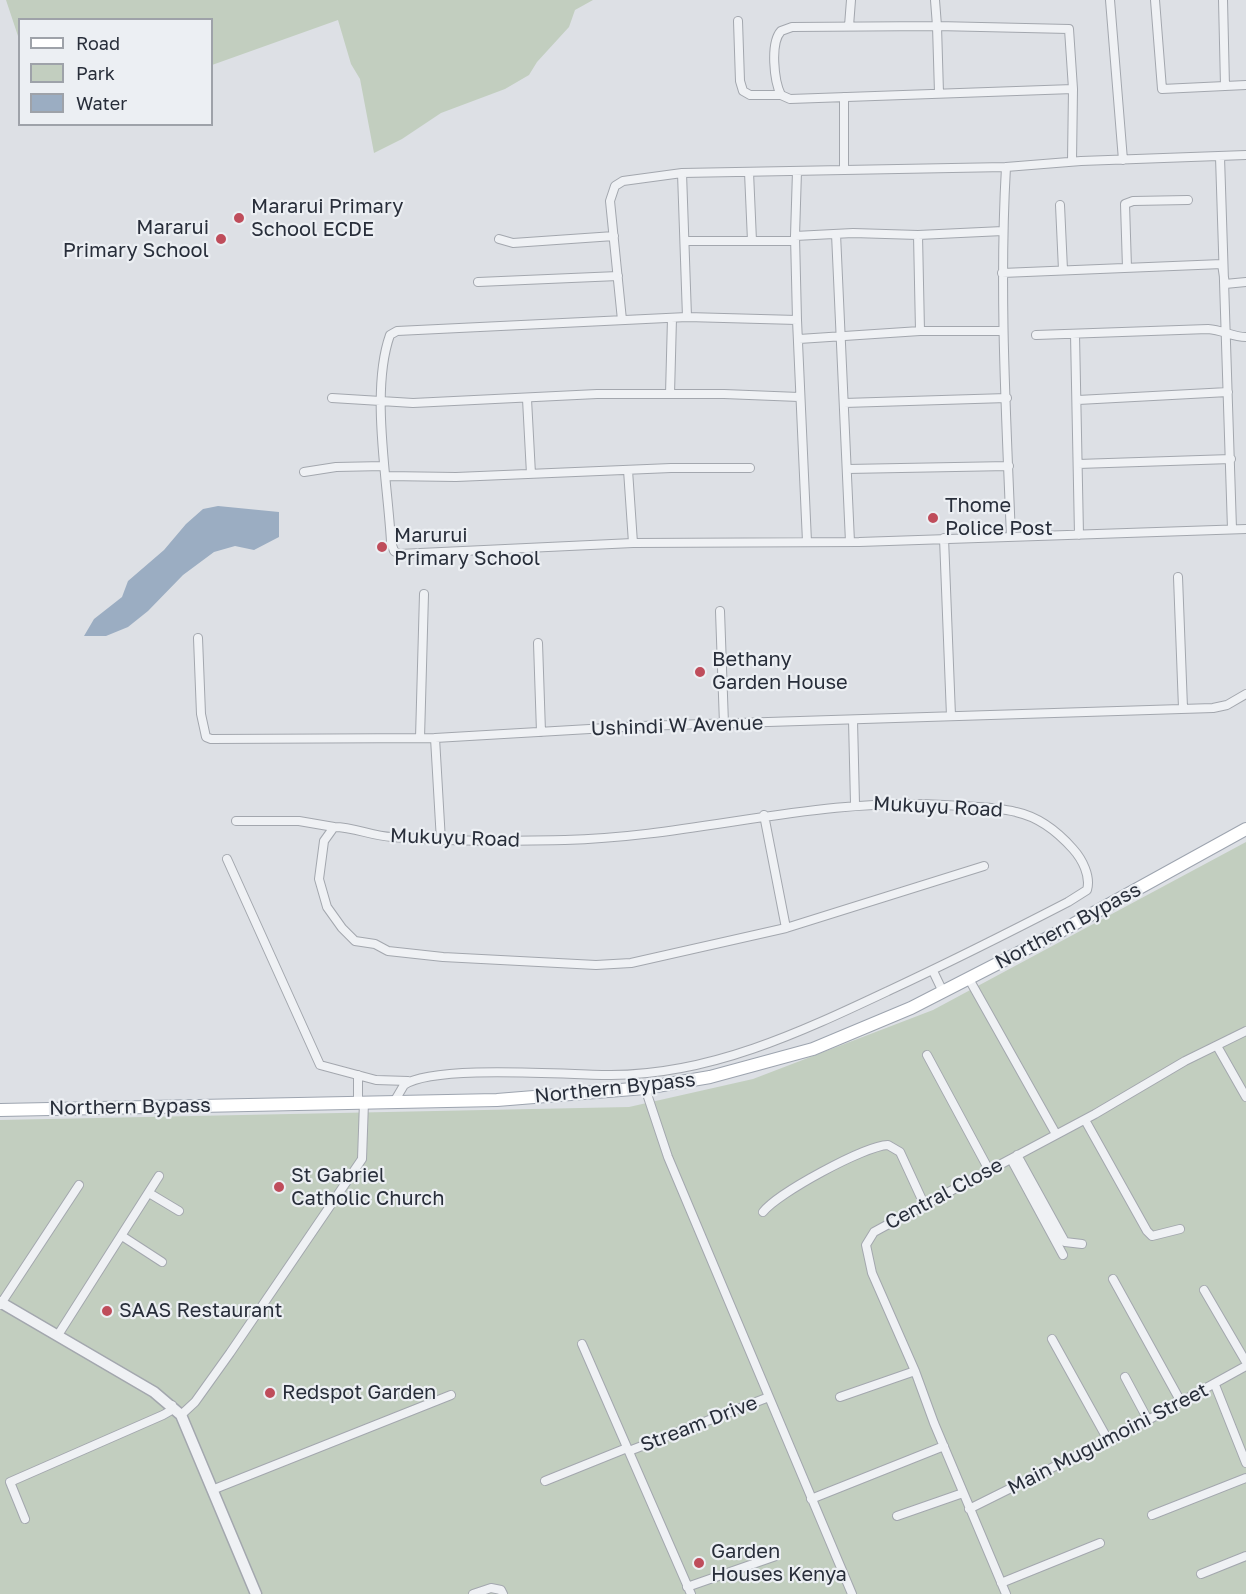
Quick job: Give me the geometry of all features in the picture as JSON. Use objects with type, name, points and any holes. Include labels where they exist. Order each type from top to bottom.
[{"type":"main road","name":"Northern Bypass","points":[[0,1110],[497,1100],[645,1088],[710,1077],[788,1057],[861,1031],[969,979],[1246,829]]},
{"type":"street","points":[[849,26],[851,0]]},
{"type":"street","points":[[935,0],[939,93]]},
{"type":"street","points":[[1110,0],[1123,159]]},
{"type":"street","points":[[1155,0],[1161,89],[1246,85]]},
{"type":"street","points":[[1223,0],[1225,86]]},
{"type":"street","points":[[738,21],[740,81],[743,91],[750,95],[782,95],[790,99],[1073,89]]},
{"type":"street","points":[[782,95],[777,83],[775,39],[781,31],[792,27],[1065,27],[1071,32],[1072,161]]},
{"type":"street","points":[[844,97],[844,170]]},
{"type":"street","points":[[622,320],[610,201],[615,186],[623,181],[682,173],[1006,166],[1072,161],[1246,155]]},
{"type":"street","points":[[1220,157],[1232,529]]},
{"type":"street","points":[[1006,166],[1002,273],[1011,537]]},
{"type":"street","points":[[797,171],[795,239],[799,397],[807,542]]},
{"type":"street","points":[[749,172],[752,241]]},
{"type":"street","points":[[682,173],[687,317]]},
{"type":"street","points":[[1127,268],[1125,204],[1133,201],[1188,201]]},
{"type":"street","points":[[1060,205],[1062,270]]},
{"type":"street","points":[[686,241],[795,239],[836,234],[918,235],[1003,231]]},
{"type":"street","points":[[836,234],[850,542]]},
{"type":"street","points":[[918,235],[920,331]]},
{"type":"street","points":[[499,239],[513,243],[614,236]]},
{"type":"street","points":[[1002,273],[1222,264]]},
{"type":"street","points":[[1222,264],[1225,285],[1246,282]]},
{"type":"street","points":[[478,282],[618,276]]},
{"type":"street","points":[[797,321],[687,317],[448,328],[391,333],[382,400],[384,466],[391,542],[396,553],[633,543],[850,542],[1246,529]]},
{"type":"street","points":[[670,394],[672,318]]},
{"type":"street","points":[[1036,335],[1208,329],[1227,332],[1232,337],[1246,337]]},
{"type":"street","points":[[799,339],[920,331],[1003,331]]},
{"type":"street","points":[[1075,334],[1079,535]]},
{"type":"street","points":[[1078,400],[1228,392]]},
{"type":"street","points":[[332,398],[413,403],[527,399],[587,394],[799,397]]},
{"type":"street","points":[[844,403],[1007,398]]},
{"type":"street","points":[[527,399],[531,474]]},
{"type":"street","points":[[1078,465],[1231,459]]},
{"type":"street","points":[[304,472],[336,467],[384,466]]},
{"type":"street","points":[[847,469],[1009,466]]},
{"type":"street","points":[[386,476],[750,468]]},
{"type":"street","points":[[628,470],[633,543]]},
{"type":"street","points":[[944,538],[951,716]]},
{"type":"street","points":[[1179,577],[1183,708]]},
{"type":"street","points":[[420,738],[424,594]]},
{"type":"street","points":[[720,611],[724,724]]},
{"type":"street","name":"Ushindi W Avenue","points":[[198,638],[202,723],[207,738],[435,738],[724,724],[1221,707],[1246,694]]},
{"type":"street","points":[[538,643],[542,732]]},
{"type":"street","points":[[853,720],[855,804]]},
{"type":"street","points":[[435,738],[441,841]]},
{"type":"street","name":"Mukuyu Road","points":[[226,859],[317,1060],[324,1067],[376,1080],[409,1081],[475,1072],[624,1074],[708,1062],[781,1040],[933,971],[1081,895],[1088,886],[1088,876],[1077,854],[1061,836],[1034,819],[1016,812],[921,803],[855,804],[611,837],[441,841],[386,837],[299,821],[236,821]]},
{"type":"street","points":[[765,815],[786,928]]},
{"type":"street","points":[[334,826],[324,841],[319,865],[320,885],[327,907],[350,938],[375,944],[388,951],[443,957],[621,964],[786,928],[984,866]]},
{"type":"street","points":[[933,971],[943,992]]},
{"type":"street","points":[[969,979],[1056,1134]]},
{"type":"street","name":"Central Close","points":[[1006,1594],[969,1509],[915,1371],[872,1273],[866,1250],[874,1232],[1084,1120],[1185,1061],[1246,1031]]},
{"type":"street","points":[[781,1040],[788,1057]]},
{"type":"street","points":[[1217,1046],[1246,1097]]},
{"type":"street","points":[[927,1055],[989,1170]]},
{"type":"street","points":[[624,1074],[626,1090]]},
{"type":"street","points":[[181,1414],[195,1402],[362,1159],[361,1102],[357,1075]]},
{"type":"street","points":[[394,1102],[399,1091],[409,1081]]},
{"type":"street","points":[[645,1088],[668,1157],[852,1594]]},
{"type":"street","points":[[1084,1120],[1147,1231],[1152,1236],[1180,1229]]},
{"type":"street","points":[[763,1212],[793,1188],[867,1150],[888,1144],[900,1152],[924,1204]]},
{"type":"street","points":[[1014,1157],[1065,1242],[1082,1244]]},
{"type":"street","points":[[1014,1157],[1063,1255]]},
{"type":"street","points":[[58,1335],[159,1176]]},
{"type":"street","points":[[79,1185],[0,1303],[58,1335],[172,1405],[181,1414],[256,1594]]},
{"type":"street","points":[[149,1193],[179,1211]]},
{"type":"street","points":[[122,1236],[162,1262]]},
{"type":"street","points":[[1113,1279],[1181,1402]]},
{"type":"street","points":[[1204,1290],[1246,1364]]},
{"type":"street","points":[[1052,1339],[1108,1440]]},
{"type":"street","name":"Stream Drive","points":[[582,1344],[689,1590]]},
{"type":"street","name":"Main Mugumoini Street","points":[[969,1509],[1215,1385],[1246,1364]]},
{"type":"street","points":[[840,1397],[915,1371]]},
{"type":"street","points":[[1125,1377],[1148,1419]]},
{"type":"street","points":[[1215,1385],[1246,1462]]},
{"type":"street","points":[[212,1490],[452,1395]]},
{"type":"street","name":"Stream Drive","points":[[628,1449],[769,1397]]},
{"type":"street","points":[[24,1519],[10,1482],[162,1415],[170,1411],[172,1405]]},
{"type":"street","points":[[811,1499],[944,1446]]},
{"type":"street","points":[[545,1481],[628,1449]]},
{"type":"street","points":[[1152,1515],[1246,1478]]},
{"type":"street","points":[[897,1516],[963,1493]]},
{"type":"street","points":[[1002,1583],[1100,1543]]},
{"type":"street","points":[[689,1590],[776,1556]]},
{"type":"street","points":[[1201,1574],[1246,1556]]},
{"type":"street","points":[[473,1594],[491,1588],[501,1590],[503,1594]]},
{"type":"green space","points":[[6,0],[593,0],[575,10],[569,27],[537,62],[529,75],[505,89],[441,113],[402,139],[374,153],[360,79],[351,64],[338,20],[213,65],[213,18],[18,18],[18,36]]},
{"type":"green space","points":[[1246,842],[1246,1594],[0,1594],[0,1120],[629,1107],[753,1079],[933,1010]]},
{"type":"water","points":[[218,506],[279,512],[279,537],[254,550],[235,546],[214,552],[183,575],[148,611],[128,627],[106,636],[84,636],[94,619],[122,597],[128,581],[164,550],[186,524],[203,509]]},
{"type":"place","name":"Mararui Primary School ECDE","points":[[239,218]]},
{"type":"place","name":"Mararui Primary School","points":[[221,239]]},
{"type":"place","name":"Thome Police Post","points":[[933,518]]},
{"type":"place","name":"Marurui Primary School","points":[[382,547]]},
{"type":"place","name":"Bethany Garden House","points":[[700,672]]},
{"type":"place","name":"St Gabriel Catholic Church","points":[[279,1187]]},
{"type":"place","name":"SAAS Restaurant","points":[[107,1311]]},
{"type":"place","name":"Redspot Garden","points":[[270,1393]]},
{"type":"place","name":"Garden Houses Kenya","points":[[699,1563]]}]
